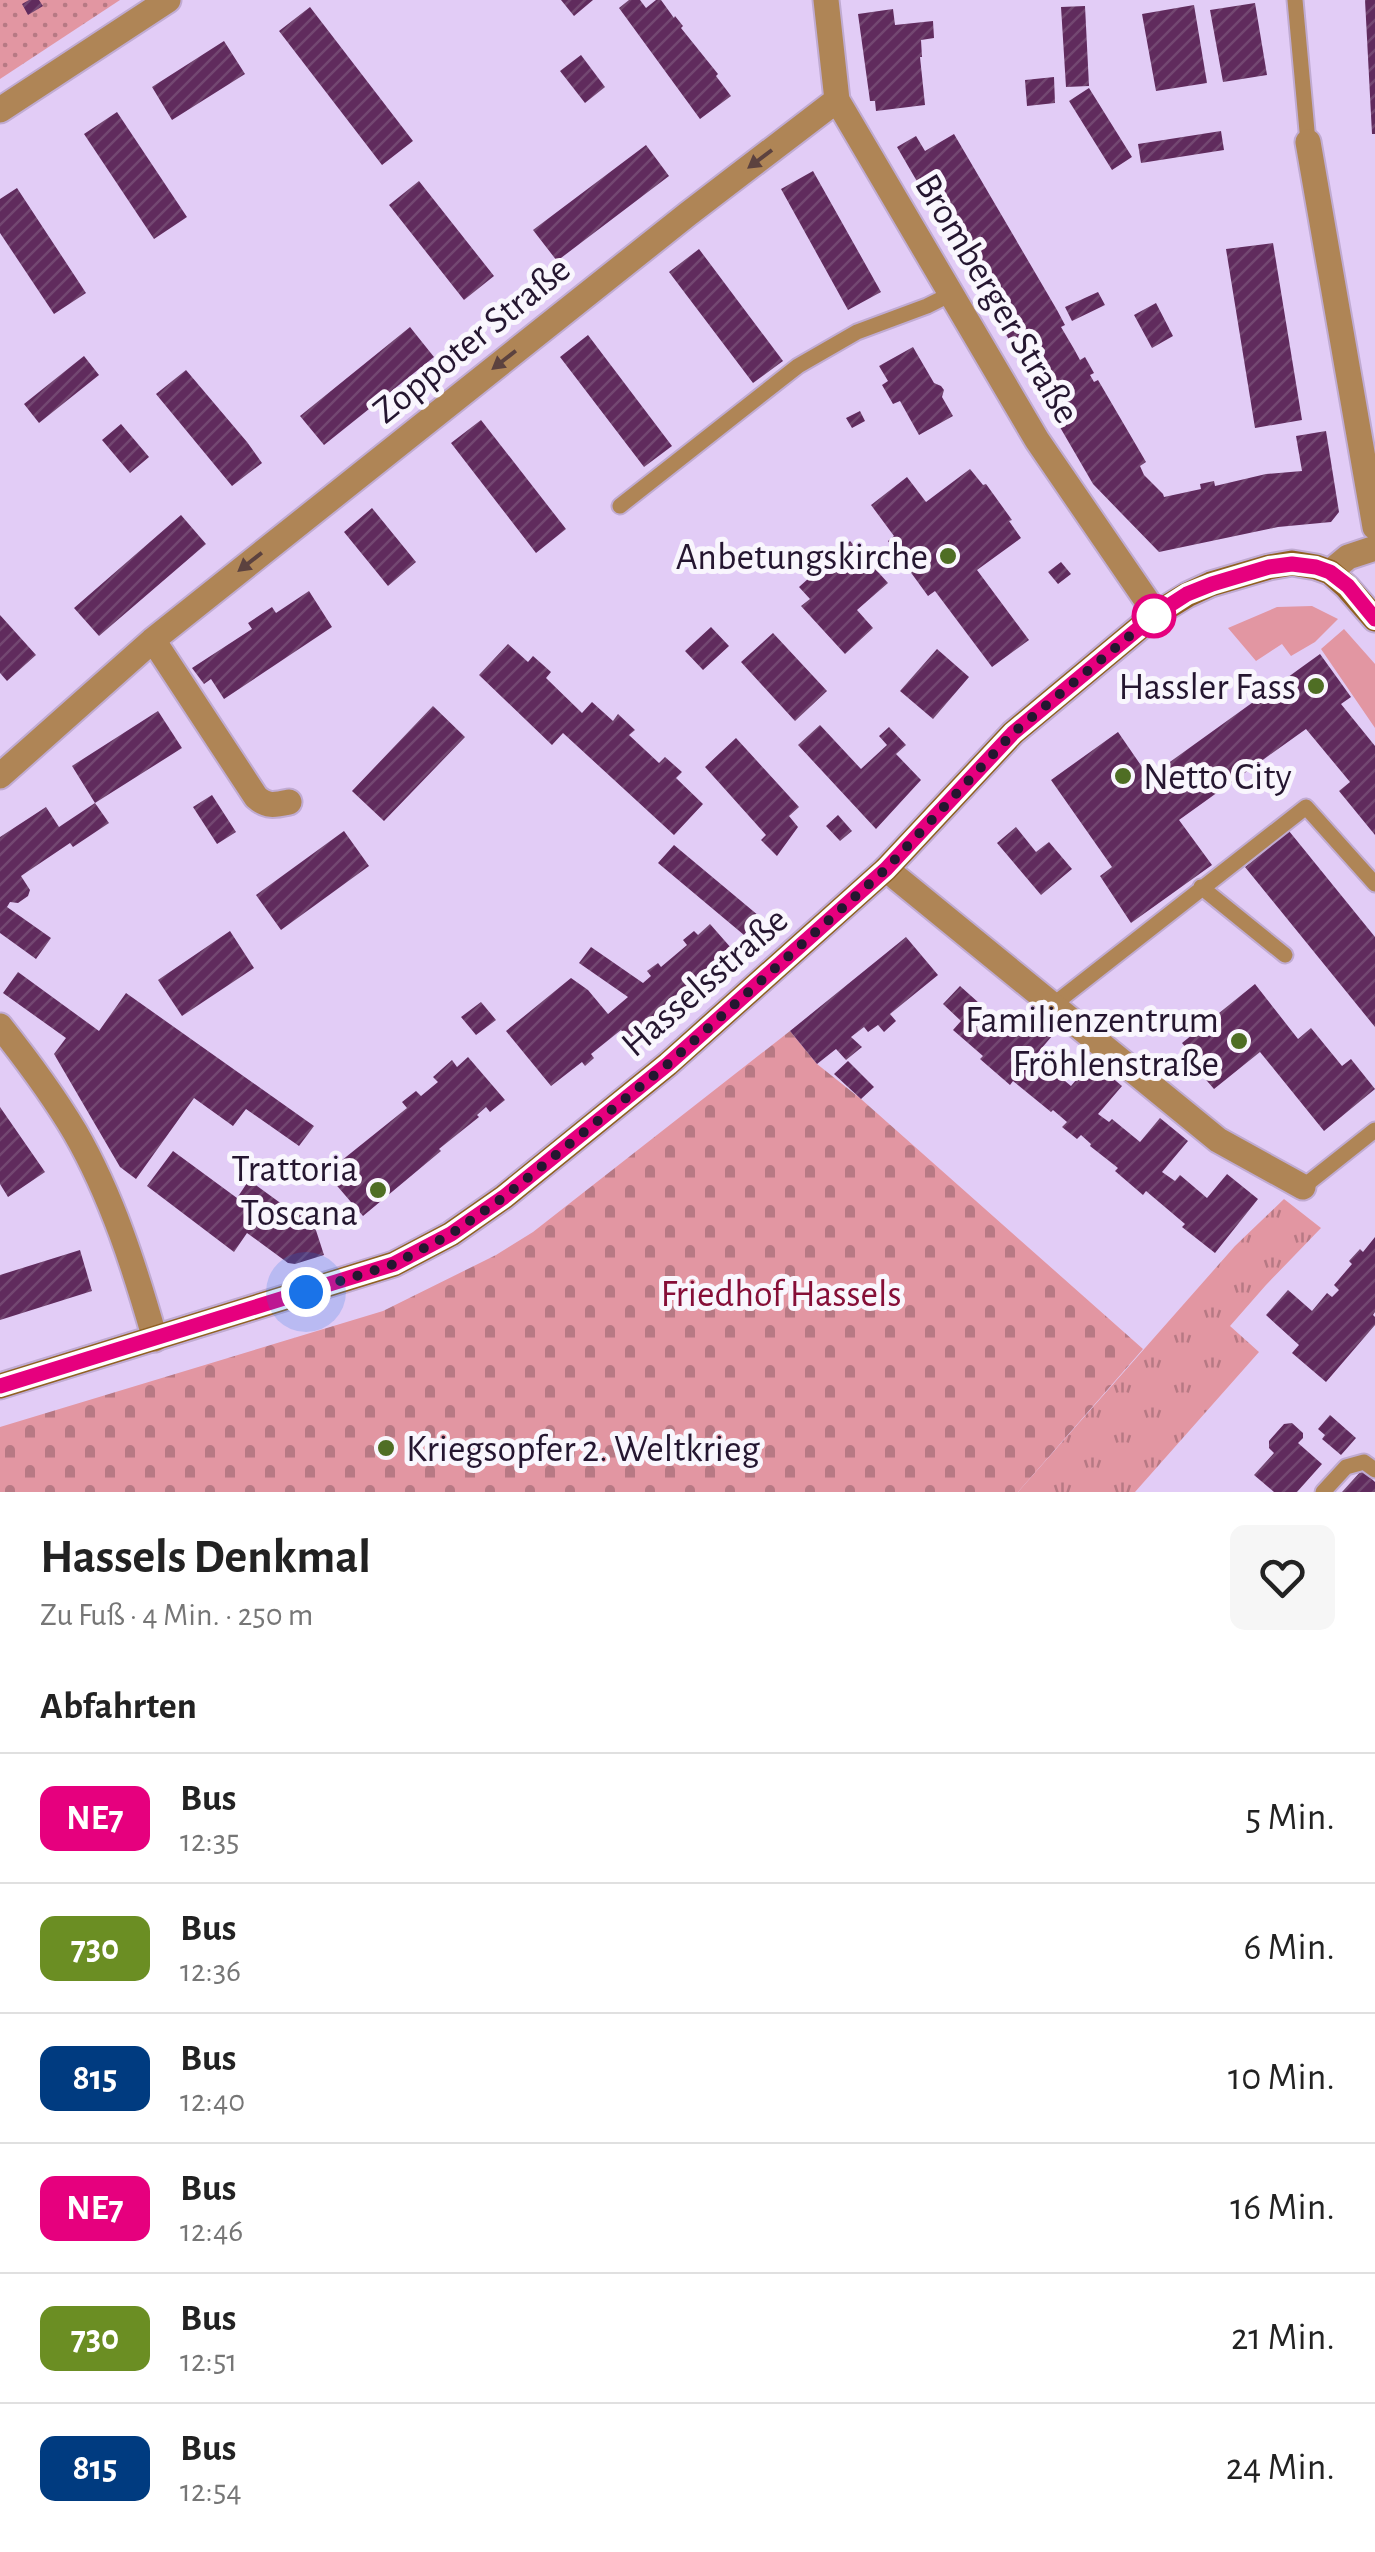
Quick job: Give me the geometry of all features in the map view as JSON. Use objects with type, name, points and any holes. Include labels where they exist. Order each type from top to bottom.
[{"type":"street","points":[[0,110],[168,0]]},
{"type":"street","name":"Bromberger Straße","points":[[826,0],[838,100],[1036,440],[1156,614]]},
{"type":"street","name":"Zoppoter Straße","points":[[0,776],[153,640],[688,214],[838,100]]},
{"type":"street","points":[[1308,142],[1375,527]]},
{"type":"street","points":[[1375,548],[1348,557],[1330,572],[1348,586],[1375,620]]},
{"type":"street","name":"Hasselsstraße","points":[[0,1386],[394,1264],[451,1234],[504,1197],[668,1064],[886,869],[1013,733],[1156,614],[1187,594],[1269,567],[1305,564],[1330,572]]},
{"type":"street","points":[[153,640],[256,797],[272,806],[288,802]]},
{"type":"street","points":[[886,869],[1218,1140],[1303,1187]]},
{"type":"street","points":[[0,1026],[34,1069],[76,1134],[112,1209],[155,1340]]},
{"type":"lane","points":[[1294,0],[1308,142]]},
{"type":"lane","points":[[620,506],[798,366],[857,332],[951,294]]},
{"type":"lane","points":[[1053,1005],[1306,807],[1375,884]]},
{"type":"lane","points":[[1201,887],[1285,955]]},
{"type":"lane","points":[[1303,1187],[1375,1130]]},
{"type":"lane","points":[[1324,1492],[1346,1467],[1364,1462],[1375,1470]]},
{"type":"green space","points":[[0,0],[120,0],[0,79]]},
{"type":"green space","points":[[1312,606],[1338,619],[1315,642],[1291,656],[1282,644],[1256,661],[1228,628],[1277,607]]},
{"type":"green space","points":[[1344,629],[1375,664],[1375,728],[1321,649]]},
{"type":"green space","name":"Friedhof Hassels","points":[[790,1031],[817,1064],[1143,1349],[1018,1492],[0,1492],[0,1427],[383,1311],[496,1255],[533,1232]]},
{"type":"green space","points":[[1284,1199],[1321,1228],[1230,1326],[1259,1352],[1135,1492],[1018,1492],[1235,1246]]},
{"type":"building","points":[[39,0],[43,6],[28,15],[22,4]]},
{"type":"building","points":[[561,0],[593,0],[574,16]]},
{"type":"building","points":[[629,0],[640,0],[646,8],[661,0],[731,96],[700,119],[619,8]]},
{"type":"building","points":[[1365,0],[1375,0],[1375,134],[1372,134]]},
{"type":"building","points":[[1255,3],[1267,75],[1223,82],[1210,10]]},
{"type":"building","points":[[1194,5],[1207,83],[1156,91],[1142,14]]},
{"type":"building","points":[[1085,6],[1089,86],[1066,87],[1061,7]]},
{"type":"building","points":[[310,7],[413,141],[382,165],[279,31]]},
{"type":"building","points":[[893,9],[895,25],[933,21],[934,38],[921,40],[925,105],[876,111],[875,101],[870,101],[858,14]]},
{"type":"building","points":[[224,41],[245,74],[172,120],[152,87]]},
{"type":"building","points":[[581,55],[605,87],[585,103],[560,71]]},
{"type":"building","points":[[1054,77],[1055,103],[1027,106],[1025,80]]},
{"type":"building","points":[[1089,88],[1132,157],[1112,170],[1069,101]]},
{"type":"building","points":[[117,112],[187,217],[154,239],[84,134]]},
{"type":"building","points":[[1221,131],[1224,150],[1141,163],[1138,144]]},
{"type":"building","points":[[954,134],[1057,310],[1065,325],[1061,327],[1080,360],[1085,357],[1094,373],[1090,375],[1094,382],[1098,380],[1146,462],[1140,466],[1144,475],[1164,497],[1201,489],[1200,484],[1214,481],[1215,486],[1266,474],[1302,471],[1296,436],[1326,431],[1339,512],[1331,522],[1278,527],[1159,552],[1123,515],[1093,484],[897,147],[916,136],[925,151]]},
{"type":"building","points":[[646,145],[669,176],[557,261],[533,230]]},
{"type":"building","points":[[813,171],[881,292],[848,310],[781,189]]},
{"type":"building","points":[[419,181],[494,276],[464,300],[389,205]]},
{"type":"building","points":[[17,188],[86,293],[54,314],[0,233],[0,199]]},
{"type":"building","points":[[1273,243],[1302,420],[1255,428],[1226,249]]},
{"type":"building","points":[[699,249],[783,361],[753,383],[669,272]]},
{"type":"building","points":[[1098,292],[1105,305],[1072,321],[1065,307]]},
{"type":"building","points":[[1156,303],[1173,336],[1152,348],[1134,315]]},
{"type":"building","points":[[410,327],[434,357],[324,445],[300,416]]},
{"type":"building","points":[[588,335],[672,446],[644,467],[560,357]]},
{"type":"building","points":[[913,347],[934,383],[944,390],[942,397],[953,416],[919,435],[900,401],[893,404],[882,385],[888,381],[879,366]]},
{"type":"building","points":[[84,356],[99,375],[39,423],[24,404]]},
{"type":"building","points":[[186,370],[262,463],[232,486],[156,394]]},
{"type":"building","points":[[860,411],[865,421],[852,428],[846,418]]},
{"type":"building","points":[[481,420],[566,529],[536,553],[451,443]]},
{"type":"building","points":[[121,424],[149,457],[130,473],[102,440]]},
{"type":"building","name":"Anbetungskirche","points":[[970,469],[986,484],[1021,538],[977,570],[1029,640],[992,667],[935,591],[928,596],[888,541],[894,536],[871,505],[907,477],[926,502]]},
{"type":"building","points":[[372,508],[416,562],[388,586],[344,532]]},
{"type":"building","points":[[181,515],[206,544],[99,636],[74,608]]},
{"type":"building","points":[[850,541],[888,583],[857,610],[873,628],[845,654],[801,606],[810,599],[799,587]]},
{"type":"building","points":[[1061,562],[1071,574],[1058,584],[1048,572]]},
{"type":"building","points":[[309,591],[332,627],[224,699],[211,679],[204,684],[192,668],[252,629],[248,623],[272,607],[276,613]]},
{"type":"building","points":[[0,615],[36,655],[7,681],[0,673]]},
{"type":"building","points":[[711,627],[729,646],[703,670],[685,651]]},
{"type":"building","points":[[773,633],[827,691],[795,721],[741,662]]},
{"type":"building","points":[[508,644],[528,662],[533,656],[551,672],[546,678],[582,713],[592,702],[613,721],[618,714],[635,730],[629,735],[659,763],[665,757],[682,772],[676,778],[703,804],[674,835],[563,733],[552,745],[479,675]]},
{"type":"building","points":[[937,649],[969,677],[933,719],[900,691]]},
{"type":"building","points":[[1320,654],[1351,697],[1341,704],[1375,746],[1375,835],[1339,791],[1350,782],[1306,729],[1179,820],[1212,865],[1131,923],[1100,876],[1112,867],[1051,780],[1118,732],[1149,777]]},
{"type":"building","points":[[433,706],[465,737],[384,821],[352,791]]},
{"type":"building","points":[[158,711],[182,748],[95,803],[72,766]]},
{"type":"building","points":[[820,725],[861,769],[887,745],[879,736],[889,727],[906,745],[896,754],[921,780],[876,829],[798,745]]},
{"type":"building","points":[[736,738],[799,807],[789,816],[798,827],[777,856],[761,840],[766,835],[705,767]]},
{"type":"building","points":[[212,795],[236,832],[217,844],[193,807]]},
{"type":"building","points":[[95,803],[109,823],[21,876],[30,890],[28,896],[18,903],[10,902],[7,907],[51,938],[36,959],[0,933],[0,837],[46,807],[59,827]]},
{"type":"building","points":[[838,815],[852,831],[840,841],[826,826]]},
{"type":"building","points":[[1016,827],[1036,852],[1049,842],[1072,869],[1041,895],[997,843]]},
{"type":"building","points":[[344,831],[369,866],[281,930],[256,895]]},
{"type":"building","points":[[1289,831],[1375,937],[1375,1027],[1245,867]]},
{"type":"building","points":[[674,845],[759,916],[744,935],[658,863]]},
{"type":"building","points":[[710,924],[739,957],[635,1046],[621,1030],[591,1054],[594,1058],[585,1066],[582,1062],[551,1086],[506,1031],[571,978],[588,990],[608,1014],[628,997],[579,963],[591,947],[643,983],[651,976],[647,971],[658,963],[661,967],[687,945],[683,940],[694,931],[698,935]]},
{"type":"building","points":[[230,931],[254,968],[182,1016],[158,980]]},
{"type":"building","points":[[906,937],[938,975],[890,1014],[896,1021],[884,1032],[878,1025],[868,1032],[864,1027],[851,1037],[862,1047],[846,1060],[836,1049],[817,1064],[790,1031]]},
{"type":"building","points":[[18,972],[99,1031],[126,993],[314,1126],[299,1146],[246,1109],[233,1126],[194,1098],[136,1179],[120,1167],[54,1054],[66,1038],[3,993]]},
{"type":"building","points":[[1255,984],[1298,1039],[1311,1028],[1342,1066],[1351,1059],[1375,1089],[1324,1131],[1260,1052],[1214,1089],[1188,1059],[1192,1055],[1182,1043]]},
{"type":"building","points":[[960,986],[1006,1032],[1024,1011],[1052,1036],[1035,1056],[1071,1086],[1092,1061],[1122,1086],[1098,1114],[1109,1122],[1112,1119],[1140,1142],[1160,1118],[1188,1141],[1162,1172],[1175,1181],[1180,1175],[1207,1198],[1227,1174],[1258,1199],[1215,1253],[1146,1191],[1143,1195],[1115,1171],[1118,1168],[1081,1135],[1077,1139],[1062,1127],[1067,1122],[1053,1110],[1013,1081],[1010,1085],[980,1059],[983,1056],[953,1030],[961,1021],[943,1004]]},
{"type":"building","points":[[481,1002],[496,1020],[476,1035],[461,1017]]},
{"type":"building","points":[[468,1057],[505,1100],[490,1112],[486,1107],[441,1151],[363,1216],[326,1173],[407,1108],[402,1102],[416,1091],[421,1096],[438,1082],[433,1077],[452,1060],[457,1067]]},
{"type":"building","points":[[848,1061],[874,1087],[861,1099],[834,1074]]},
{"type":"building","points":[[0,1107],[45,1172],[8,1197],[0,1184]]},
{"type":"building","points":[[173,1151],[237,1198],[249,1180],[290,1210],[292,1206],[304,1214],[301,1218],[311,1215],[324,1255],[288,1263],[247,1233],[234,1252],[147,1186]]},
{"type":"building","points":[[1375,1237],[1375,1325],[1326,1382],[1292,1353],[1299,1345],[1266,1315],[1288,1290],[1312,1311],[1327,1293],[1332,1297],[1339,1290],[1334,1285],[1352,1264],[1349,1261]]},
{"type":"building","points":[[80,1250],[92,1291],[0,1320],[0,1275]]},
{"type":"building","points":[[1330,1415],[1356,1438],[1341,1455],[1322,1439],[1325,1435],[1318,1429]]},
{"type":"building","points":[[1292,1423],[1303,1433],[1298,1443],[1322,1464],[1297,1492],[1274,1492],[1254,1475],[1274,1453],[1269,1441],[1284,1424]]},
{"type":"building","points":[[1362,1470],[1375,1482],[1375,1492],[1342,1492]]},
{"type":"bus line","name":"NE7","points":[[0,1386],[394,1264],[451,1234],[504,1197],[668,1064],[886,869],[1013,733],[1156,614],[1187,594],[1269,567],[1305,564],[1330,572],[1348,586],[1375,619]]},
{"type":"place","name":"Anbetungskirche","points":[[948,556]]},
{"type":"place","name":"Hassler Fass","points":[[1316,686]]},
{"type":"place","name":"Netto City","points":[[1123,776]]},
{"type":"place","name":"Familienzentrum Fröhlenstraße","points":[[1239,1041]]},
{"type":"place","name":"Trattoria Toscana","points":[[378,1190]]},
{"type":"place","name":"Kriegsopfer 2. Weltkrieg","points":[[386,1448]]},
{"type":"route","points":[[306,1292],[394,1264],[451,1234],[504,1197],[668,1064],[886,869],[1013,733],[1154,616]]}]
